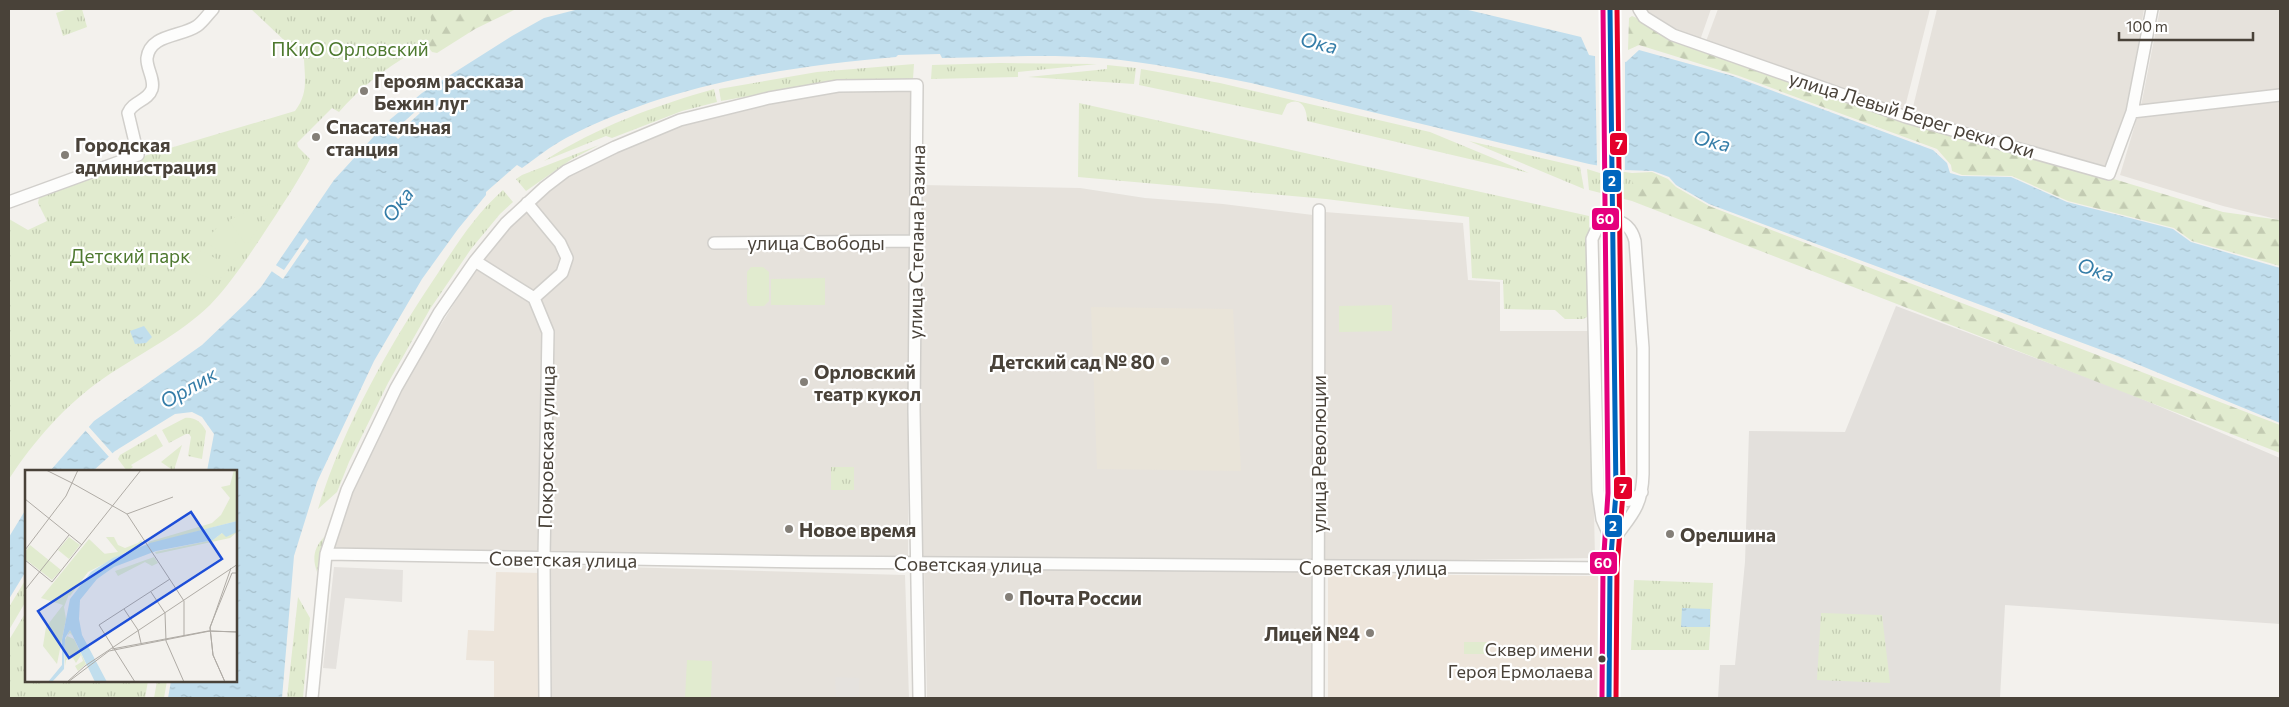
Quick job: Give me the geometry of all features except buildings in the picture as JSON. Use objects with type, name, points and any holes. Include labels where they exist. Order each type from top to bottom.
[{"type":"main road","points":[[1609,698],[1610,568],[1616,490],[1610,9]]},
{"type":"street","points":[[9,202],[138,155],[128,113],[135,104],[148,96],[152,88],[148,63],[150,50],[156,42],[198,25],[213,9]]},
{"type":"street","name":"улица Левый Берег реки Оки","points":[[1639,9],[1644,17],[1673,36],[1906,117],[2109,174],[2132,112]]},
{"type":"street","points":[[2152,9],[2132,112],[2280,95]]},
{"type":"street","name":"улица Степана Разина","points":[[527,204],[566,172],[614,148],[680,120],[769,98],[838,86],[917,85],[914,410],[919,698]]},
{"type":"street","points":[[312,698],[326,554],[348,490],[396,388],[439,312],[475,261],[506,223],[527,204],[560,243],[567,258],[562,272],[534,298],[475,261]]},
{"type":"street","name":"улица Революции","points":[[1318,698],[1319,210]]},
{"type":"street","points":[[1613,220],[1620,221],[1630,228],[1635,241],[1637,257],[1643,348],[1642,492],[1638,506],[1612,542],[1602,519],[1598,490],[1592,239],[1599,224],[1613,220]]},
{"type":"street","name":"улица Свободы","points":[[714,243],[917,242]]},
{"type":"street","name":"Покровская улица","points":[[534,298],[548,332],[544,558],[545,698]]},
{"type":"street","points":[[1616,490],[1624,501],[1628,501],[1642,492]]},
{"type":"street","name":"Советская улица","points":[[326,554],[916,563],[1610,568]]},
{"type":"shaded area","points":[[1644,9],[1711,9],[1699,43],[1649,18]]},
{"type":"shaded area","points":[[1718,9],[1930,9],[1904,111],[1705,44]]},
{"type":"shaded area","points":[[1937,9],[2144,9],[2127,113],[2107,170],[1911,115]]},
{"type":"shaded area","points":[[2160,9],[2280,9],[2280,220],[2223,206],[2120,175],[2142,101]]},
{"type":"shaded area","points":[[911,89],[908,557],[333,548],[351,492],[413,369],[484,256],[509,226],[547,191],[575,172],[668,128],[772,102],[838,92]]},
{"type":"shaded area","points":[[921,185],[1080,188],[1145,198],[1223,204],[1313,215],[1311,561],[920,559]]},
{"type":"shaded area","points":[[1325,212],[1463,223],[1468,280],[1500,282],[1500,331],[1590,331],[1595,558],[1322,562]]},
{"type":"shaded area","points":[[1896,306],[2121,390],[2280,458],[2280,624],[2005,605],[2000,698],[1718,698],[1720,665],[1735,665],[1745,562],[1749,431],[1845,432]]},
{"type":"shaded area","name":"Детский сад № 80","points":[[1091,307],[1233,309],[1241,471],[1097,469]]},
{"type":"shaded area","points":[[551,565],[905,575],[909,698],[552,698]]},
{"type":"shaded area","points":[[334,567],[403,570],[402,602],[345,598],[336,669],[323,668]]},
{"type":"shaded area","points":[[924,568],[1311,572],[1312,698],[927,698]]},
{"type":"shaded area","points":[[496,572],[541,573],[540,698],[494,698],[494,661],[466,660],[468,630],[494,631]]},
{"type":"shaded area","points":[[1328,574],[1598,576],[1597,698],[1328,698]]},
{"type":"shaded area","points":[[835,677],[859,678],[859,698],[836,698]]},
{"type":"green space","points":[[68,9],[82,9],[87,27],[63,36],[56,13]]},
{"type":"green space","name":"Детский парк","points":[[251,9],[497,9],[455,29],[392,66],[355,95],[339,112],[332,108],[297,143],[298,147],[310,159],[238,272],[217,297],[185,326],[104,378],[77,399],[40,437],[9,479],[9,219],[28,230],[47,221],[38,203],[40,193],[150,154],[295,111],[304,93],[304,59]]},
{"type":"green space","points":[[375,9],[407,9],[381,16]]},
{"type":"green space","points":[[429,9],[516,9],[475,29],[437,53],[432,52],[428,47],[431,19]]},
{"type":"green space","points":[[1632,16],[1654,25],[1671,37],[2107,177],[2223,212],[2280,220],[2280,266],[2192,241],[2174,228],[2068,201],[2012,176],[1962,175],[1952,171],[1951,165],[1937,149],[1739,76],[1639,45],[1628,50],[1629,18]]},
{"type":"green space","points":[[1000,63],[1097,64],[1018,72],[1018,77],[931,79],[932,65]]},
{"type":"green space","points":[[914,64],[913,79],[817,86],[721,101],[719,89],[817,72]]},
{"type":"green space","points":[[1107,65],[1136,68],[1134,84],[1028,77],[1107,69]]},
{"type":"green space","points":[[1141,69],[1220,83],[1430,132],[1529,173],[1307,121],[1304,108],[1296,101],[1287,104],[1282,115],[1139,85]]},
{"type":"green space","points":[[714,89],[717,102],[682,111],[612,138],[606,136],[544,161],[584,138],[626,119]]},
{"type":"green space","points":[[1079,103],[1589,216],[1589,316],[1583,319],[1565,319],[1555,310],[1504,309],[1503,280],[1472,278],[1469,217],[1326,199],[1078,177]]},
{"type":"green space","points":[[1469,141],[1580,167],[1584,189]]},
{"type":"green space","points":[[599,145],[572,159],[526,191],[516,179],[522,175]]},
{"type":"green space","points":[[1587,169],[1603,174],[1604,169],[1632,173],[1632,201],[1589,190]]},
{"type":"green space","points":[[1652,172],[1668,179],[1676,187],[1709,206],[2280,425],[2280,453],[1632,201],[1632,173]]},
{"type":"green space","points":[[503,190],[513,202],[500,214],[471,249],[430,309],[388,383],[349,462],[337,492],[318,509],[341,446],[386,356],[421,298],[461,238],[476,218]]},
{"type":"green space","points":[[277,202],[264,221],[258,208]]},
{"type":"green space","points":[[252,209],[259,228],[246,245],[229,220]]},
{"type":"green space","points":[[222,223],[242,251],[235,261],[204,241]]},
{"type":"green space","points":[[201,250],[230,267],[218,281],[191,271]]},
{"type":"green space","points":[[751,267],[763,267],[769,272],[769,301],[764,306],[750,306],[747,302],[747,272]]},
{"type":"green space","points":[[825,278],[825,305],[771,305],[771,279]]},
{"type":"green space","points":[[1392,305],[1392,331],[1339,332],[1339,306]]},
{"type":"green space","points":[[185,418],[192,418],[197,421],[206,431],[202,459],[188,456],[191,437],[189,434],[169,443],[162,430]]},
{"type":"green space","points":[[156,434],[163,446],[131,465],[133,467],[128,470],[126,470],[118,459],[120,455]]},
{"type":"green space","points":[[182,445],[174,470],[161,462]]},
{"type":"green space","points":[[831,467],[854,467],[854,490],[831,490]]},
{"type":"green space","points":[[324,537],[317,572],[315,553]]},
{"type":"green space","name":"Сквер имени Героя Ермолаева","points":[[1634,580],[1713,583],[1709,650],[1631,650]]},
{"type":"green space","points":[[25,581],[25,603],[9,630],[9,607]]},
{"type":"green space","points":[[298,597],[310,618],[303,698],[287,698]]},
{"type":"green space","points":[[1821,613],[1882,615],[1890,683],[1817,680]]},
{"type":"green space","points":[[25,614],[25,682],[148,682],[145,698],[9,698],[9,640]]},
{"type":"green space","points":[[1464,642],[1488,642],[1488,654],[1464,654]]},
{"type":"green space","points":[[687,660],[712,661],[711,698],[685,698]]},
{"type":"green space","points":[[157,682],[167,682],[164,698],[154,698]]},
{"type":"water","points":[[579,9],[1464,9],[1581,37],[1589,55],[1626,62],[1639,50],[1733,76],[1933,150],[1947,163],[1950,173],[1961,176],[2011,177],[2067,202],[2173,229],[2191,242],[2280,268],[2280,423],[2115,355],[1709,204],[1676,185],[1669,177],[1653,171],[1624,170],[1589,164],[1251,83],[1157,65],[1119,60],[1060,56],[942,58],[940,54],[898,55],[896,57],[811,66],[726,81],[645,104],[566,138],[522,168],[517,165],[486,192],[486,195],[458,229],[422,279],[374,361],[317,482],[294,556],[282,698],[168,698],[171,682],[238,682],[238,470],[207,470],[214,434],[202,417],[192,412],[175,414],[115,451],[94,470],[51,470],[94,421],[202,345],[246,303],[261,287],[334,180],[387,122],[422,93],[544,18]]},
{"type":"water","points":[[144,326],[152,337],[146,343],[135,344],[130,331]]},
{"type":"water","points":[[25,511],[25,573],[9,599],[9,537]]},
{"type":"water","points":[[1682,608],[1710,609],[1710,627],[1681,627]]},
{"type":"pier","points":[[1595,54],[1625,59],[1625,172],[1597,167]]},
{"type":"pier","points":[[417,110],[420,113],[408,124],[411,128],[398,139],[384,124],[389,120],[397,128]]},
{"type":"pier","points":[[306,238],[309,241],[283,279],[270,270],[274,264],[284,270]]},
{"type":"pier","points":[[88,426],[114,455],[110,458],[84,429]]},
{"type":"transit line","name":"60","points":[[1602,698],[1603,568],[1608,493],[1603,9]]},
{"type":"transit line","name":"2","points":[[1609,698],[1610,568],[1616,493],[1610,9]]},
{"type":"transit line","name":"7","points":[[1616,698],[1617,568],[1623,493],[1617,9]]},
{"type":"place","name":"Героям рассказа Бежин луг","points":[[364,91]]},
{"type":"place","name":"Спасательная станция","points":[[316,137]]},
{"type":"place","name":"Городская администрация","points":[[65,155]]},
{"type":"place","name":"Детский сад № 80","points":[[1165,361]]},
{"type":"place","name":"Орловский театр кукол","points":[[804,382]]},
{"type":"place","name":"Новое время","points":[[789,529]]},
{"type":"place","name":"Орелшина","points":[[1670,534]]},
{"type":"place","name":"Почта России","points":[[1009,597]]},
{"type":"place","name":"Лицей №4","points":[[1370,633]]},
{"type":"place","name":"Сквер имени Героя Ермолаева","points":[[1602,659]]},
{"type":"water label","name":"Ока","points":[[1319,42]]},
{"type":"water label","name":"Ока","points":[[1712,140]]},
{"type":"water label","name":"Ока","points":[[397,204]]},
{"type":"water label","name":"Ока","points":[[2096,269]]},
{"type":"water label","name":"Орлик","points":[[188,387]]},
{"type":"park label","name":"ПКиО Орловский","points":[[350,48]]}]
